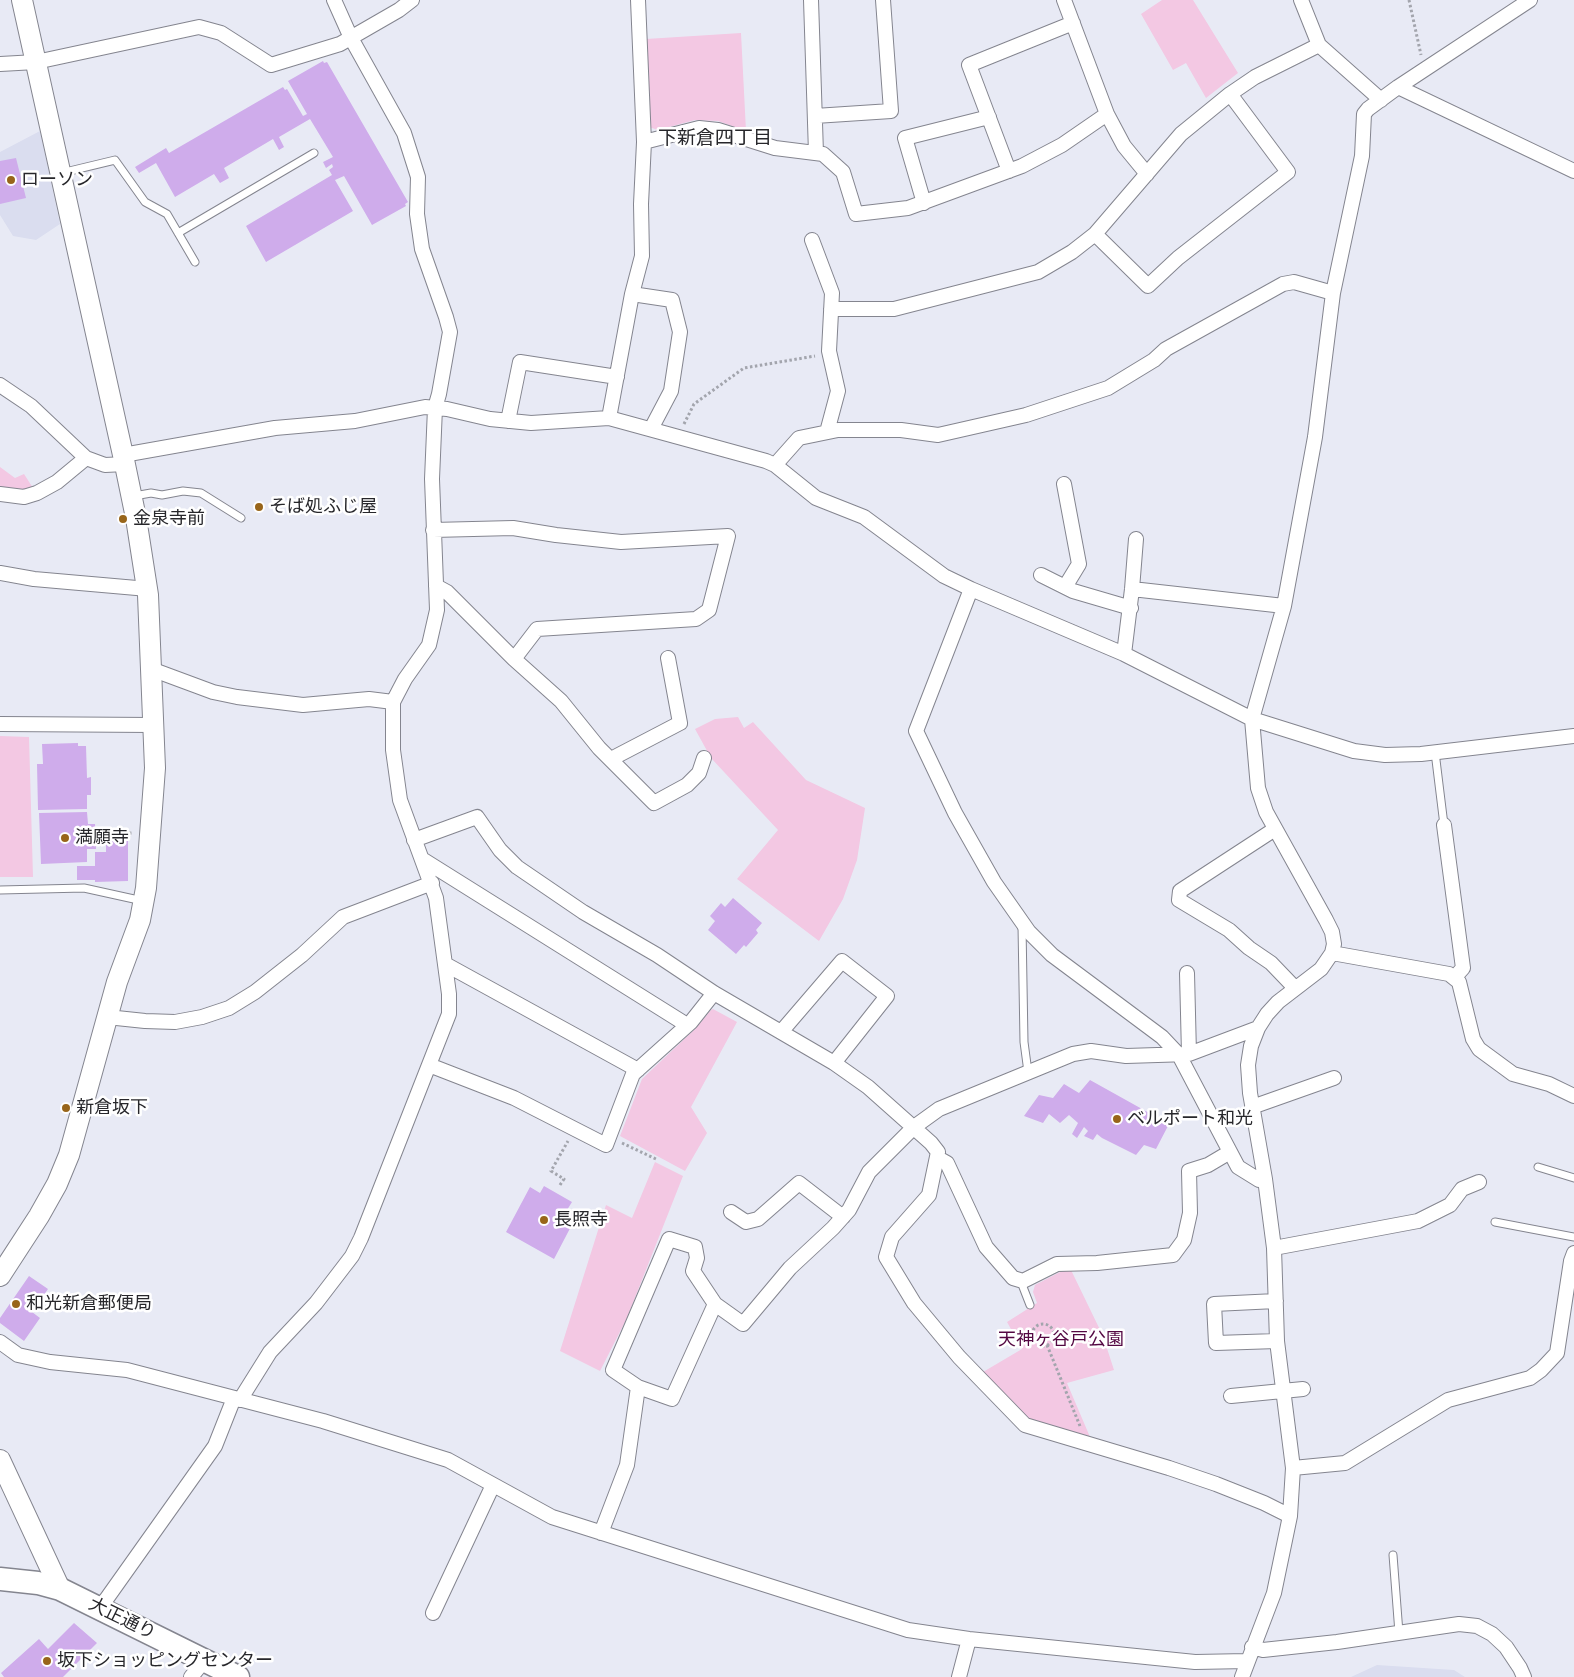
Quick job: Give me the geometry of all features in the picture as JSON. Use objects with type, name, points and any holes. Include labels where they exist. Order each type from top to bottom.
[{"type":"main road","name":"大正通り","points":[[0,1579],[38,1582],[60,1589],[100,1608],[205,1669],[238,1677]]},
{"type":"street","points":[[0,1276],[39,1216],[60,1177],[69,1155],[117,982],[140,920],[146,888],[155,768],[148,589],[132,497],[22,0]]},
{"type":"street","points":[[100,1608],[215,1446],[237,1399],[270,1352],[316,1303],[352,1256],[361,1238],[449,1014],[449,994],[436,898],[400,800],[394,758],[392,702],[405,679],[429,645],[436,610],[432,479],[435,408],[450,332],[422,249],[417,214],[418,177],[404,133],[351,38],[334,0]]},
{"type":"street","points":[[0,64],[36,62],[199,26],[221,33],[270,65],[340,44],[399,10],[412,0]]},
{"type":"street","points":[[609,418],[632,294],[642,256],[641,204],[644,142],[638,0]]},
{"type":"street","points":[[810,0],[816,154]]},
{"type":"street","points":[[815,116],[891,111],[882,0]]},
{"type":"street","points":[[1064,0],[1107,114],[1124,146],[1147,174]]},
{"type":"street","points":[[1301,0],[1319,45],[1380,100]]},
{"type":"street","points":[[1242,1677],[1274,1593],[1290,1516],[1293,1468],[1277,1341],[1274,1248],[1266,1179],[1252,1107],[1248,1065],[1251,1046],[1258,1028],[1278,1002],[1321,969],[1332,953],[1334,944],[1332,932],[1266,812],[1258,788],[1252,720],[1284,606],[1315,437],[1333,293],[1362,156],[1364,114],[1398,87],[1530,0]]},
{"type":"street","points":[[1009,171],[969,65],[1073,23]]},
{"type":"street","points":[[831,309],[894,310],[1038,272],[1072,252],[1095,234],[1181,134],[1230,94],[1255,77],[1319,45]]},
{"type":"street","points":[[1398,87],[1573,168]]},
{"type":"street","points":[[1095,234],[1148,286],[1178,258],[1288,172],[1230,94]]},
{"type":"street","points":[[644,142],[699,128],[718,130],[775,148],[823,154],[843,172],[856,214],[908,208],[1022,166],[1062,144],[1107,114]]},
{"type":"street","points":[[924,203],[905,138],[989,117]]},
{"type":"street","points":[[812,240],[832,293],[829,354],[838,391],[827,432]]},
{"type":"street","points":[[775,465],[799,438],[827,432],[838,430],[901,430],[938,435],[1026,415],[1108,388],[1154,360],[1166,349],[1283,284],[1294,282],[1333,293]]},
{"type":"street","points":[[632,294],[672,300],[680,332],[671,391],[651,429]]},
{"type":"street","points":[[508,421],[520,362],[616,377]]},
{"type":"street","points":[[0,385],[32,406],[86,458],[106,465],[275,428],[355,421],[425,407],[447,409],[490,419],[531,423],[609,418],[775,465],[816,498],[864,517],[944,576],[1124,654],[1252,720],[1354,751],[1385,755],[1436,752],[1574,736]]},
{"type":"street","points":[[0,494],[24,497],[37,494],[57,482],[86,458]]},
{"type":"street","points":[[1064,484],[1079,564],[1065,587]]},
{"type":"street","points":[[434,530],[513,528],[621,542],[728,536],[708,610],[696,619],[537,628],[514,659]]},
{"type":"street","points":[[1124,654],[1136,539]]},
{"type":"street","points":[[0,573],[34,579],[148,589]]},
{"type":"street","points":[[1041,575],[1065,587],[1130,608]]},
{"type":"street","points":[[436,586],[446,592],[514,659],[561,701],[599,748],[654,803],[687,784],[699,773],[704,758]]},
{"type":"street","points":[[971,589],[916,731],[960,821],[994,882],[1029,932],[1052,955],[1184,1054],[1238,1167],[1259,1180],[1266,1179]]},
{"type":"street","points":[[1132,589],[1284,606]]},
{"type":"street","points":[[611,759],[680,723],[668,658]]},
{"type":"street","points":[[151,669],[213,692],[236,697],[304,705],[369,699],[392,702]]},
{"type":"street","points":[[0,724],[153,725]]},
{"type":"street","points":[[414,840],[477,817],[500,850],[517,867],[583,912],[657,955],[714,993],[834,1063],[868,1087],[914,1127],[938,1152],[938,1158],[929,1195],[892,1237],[886,1257],[914,1303],[960,1357],[1026,1425],[1216,1484],[1264,1503],[1290,1516]]},
{"type":"street","points":[[1444,825],[1463,968],[1454,978]]},
{"type":"street","points":[[1275,829],[1180,891],[1179,900],[1229,930],[1249,948],[1271,963],[1295,988]]},
{"type":"street","points":[[422,859],[687,1026]]},
{"type":"street","points":[[107,1016],[145,1021],[175,1022],[202,1017],[230,1008],[255,992],[302,955],[343,917],[432,883]]},
{"type":"street","points":[[1332,953],[1449,974],[1459,982],[1473,1039],[1479,1049],[1513,1074],[1549,1084],[1574,1096]]},
{"type":"street","points":[[781,1032],[842,961],[888,996],[834,1063]]},
{"type":"street","points":[[445,964],[638,1070]]},
{"type":"street","points":[[1184,1054],[1187,972]]},
{"type":"street","points":[[429,1065],[514,1098],[606,1145],[633,1074],[687,1026],[714,993]]},
{"type":"street","points":[[715,1304],[672,1399],[638,1387],[613,1370],[669,1239],[695,1247],[697,1258],[693,1271],[715,1304],[743,1324],[790,1268],[849,1210],[869,1172],[914,1127],[939,1109],[1073,1054],[1091,1050],[1126,1056],[1184,1054],[1258,1028]]},
{"type":"street","points":[[1252,1107],[1334,1078]]},
{"type":"street","points":[[938,1158],[947,1163],[986,1247],[1013,1278],[1024,1281],[1057,1264],[1097,1263],[1173,1255],[1184,1240],[1190,1213],[1188,1171],[1208,1165],[1230,1152]]},
{"type":"street","points":[[1274,1248],[1418,1221],[1450,1205],[1462,1189],[1479,1182]]},
{"type":"street","points":[[731,1212],[746,1222],[758,1219],[799,1183],[843,1217]]},
{"type":"street","points":[[1293,1468],[1345,1463],[1448,1400],[1530,1378],[1557,1353],[1571,1282],[1574,1253]]},
{"type":"street","points":[[1276,1300],[1214,1304],[1216,1343],[1277,1341]]},
{"type":"street","points":[[0,1342],[18,1355],[50,1362],[127,1370],[323,1421],[448,1460],[552,1517],[908,1630],[969,1639],[1195,1662],[1247,1661]]},
{"type":"street","points":[[601,1532],[627,1465],[638,1387]]},
{"type":"street","points":[[1231,1396],[1303,1389]]},
{"type":"street","points":[[0,1460],[16,1490],[60,1589]]},
{"type":"street","points":[[433,1613],[493,1484]]},
{"type":"street","points":[[1252,1647],[1263,1650],[1276,1649],[1459,1624],[1477,1626],[1492,1634],[1506,1647],[1524,1677]]},
{"type":"street","points":[[959,1677],[969,1639]]},
{"type":"lane","points":[[178,233],[314,153]]},
{"type":"lane","points":[[61,173],[115,160],[145,202],[167,214],[195,262]]},
{"type":"lane","points":[[132,497],[151,493],[162,495],[183,491],[201,493],[241,518]]},
{"type":"lane","points":[[1436,752],[1444,825]]},
{"type":"lane","points":[[0,890],[84,888],[144,901]]},
{"type":"lane","points":[[1022,922],[1024,1042],[1028,1072]]},
{"type":"lane","points":[[1538,1167],[1574,1178]]},
{"type":"lane","points":[[1495,1222],[1574,1237]]},
{"type":"lane","points":[[1024,1281],[1030,1305]]},
{"type":"lane","points":[[1393,1555],[1399,1633]]},
{"type":"path","points":[[1409,0],[1425,70]]},
{"type":"path","points":[[678,436],[694,404],[744,368],[829,354]]},
{"type":"path","points":[[99,835],[140,833]]},
{"type":"path","points":[[560,1186],[564,1179],[551,1171],[572,1135]]},
{"type":"path","points":[[619,1142],[658,1160]]},
{"type":"path","points":[[1040,1324],[1051,1327],[1054,1333],[1052,1340],[1047,1345],[1040,1346],[1032,1338],[1034,1328],[1040,1324]]},
{"type":"path","points":[[1047,1345],[1082,1429]]},
{"type":"shaded area","points":[[40,131],[60,224],[36,240],[13,236],[0,215],[0,152]]},
{"type":"shaded area","points":[[1377,1665],[1454,1670],[1465,1677],[1351,1677]]},
{"type":"green space","points":[[1162,0],[1193,0],[1238,73],[1206,98],[1186,63],[1173,70],[1141,14]]},
{"type":"green space","points":[[741,33],[746,131],[718,121],[695,120],[658,130],[649,127],[646,39]]},
{"type":"green space","points":[[0,467],[15,478],[24,474],[33,488],[28,490],[0,487]]},
{"type":"green space","points":[[738,717],[744,728],[753,722],[806,780],[865,808],[857,860],[843,899],[819,941],[737,879],[778,830],[711,758],[695,729],[715,719]]},
{"type":"green space","points":[[0,736],[29,737],[33,877],[0,877]]},
{"type":"green space","points":[[713,1009],[737,1022],[691,1107],[707,1133],[685,1171],[620,1136],[642,1079],[695,1029]]},
{"type":"green space","points":[[655,1162],[683,1176],[627,1318],[600,1371],[560,1351],[606,1205],[632,1218]]},
{"type":"green space","name":"天神ヶ谷戸公園","points":[[1071,1270],[1103,1336],[1114,1370],[1067,1383],[1090,1437],[1031,1421],[983,1372],[1022,1349],[1007,1322],[1037,1303],[1033,1292],[1035,1285],[1062,1271]]},
{"type":"building","points":[[323,61],[324,63],[327,62],[408,202],[405,204],[406,206],[372,225],[344,176],[335,180],[353,211],[266,262],[246,226],[332,175],[329,170],[333,167],[332,164],[326,168],[323,162],[333,157],[310,119],[279,137],[284,147],[279,150],[273,139],[224,168],[229,178],[220,183],[214,174],[175,197],[156,163],[139,173],[135,167],[166,148],[169,153],[283,87],[285,90],[287,89],[303,116],[307,114],[288,81]]},
{"type":"building","name":"ローソン","points":[[16,158],[26,198],[0,204],[0,161]]},
{"type":"building","points":[[78,743],[78,746],[86,746],[87,778],[91,777],[91,795],[87,795],[87,809],[38,810],[37,764],[43,764],[42,744]]},
{"type":"building","points":[[87,812],[88,824],[95,824],[96,849],[87,849],[87,862],[41,864],[39,813]]},
{"type":"building","points":[[106,838],[128,838],[128,881],[95,882],[95,880],[77,880],[77,866],[95,866],[95,852],[106,852]]},
{"type":"building","points":[[733,898],[762,923],[756,930],[758,933],[746,947],[744,945],[736,954],[708,930],[715,921],[710,916],[721,903],[725,907]]},
{"type":"building","name":"ベルポート和光","points":[[1090,1080],[1169,1124],[1156,1149],[1144,1145],[1136,1155],[1097,1134],[1093,1140],[1084,1136],[1088,1131],[1084,1127],[1077,1138],[1072,1134],[1078,1123],[1069,1115],[1060,1123],[1049,1114],[1043,1123],[1024,1116],[1039,1095],[1053,1098],[1064,1084],[1079,1093]]},
{"type":"building","points":[[544,1186],[572,1202],[567,1210],[577,1215],[554,1259],[506,1232],[530,1187],[540,1193]]},
{"type":"building","points":[[29,1276],[48,1289],[32,1312],[40,1318],[24,1341],[0,1323],[0,1318]]},
{"type":"building","name":"坂下ショッピングセンター","points":[[74,1623],[97,1643],[63,1677],[4,1677],[1,1673],[39,1639],[48,1649]]},
{"type":"place","name":"ローソン","points":[[11,180]]},
{"type":"place","name":"そば処ふじ屋","points":[[259,507]]},
{"type":"place","name":"金泉寺前","points":[[123,519]]},
{"type":"place","name":"満願寺","points":[[65,838]]},
{"type":"place","name":"新倉坂下","points":[[66,1108]]},
{"type":"place","name":"ベルポート和光","points":[[1117,1119]]},
{"type":"place","name":"長照寺","points":[[544,1220]]},
{"type":"place","name":"和光新倉郵便局","points":[[16,1304]]},
{"type":"place","name":"坂下ショッピングセンター","points":[[47,1661]]},
{"type":"district","name":"下新倉四丁目","points":[[715,139]]}]
